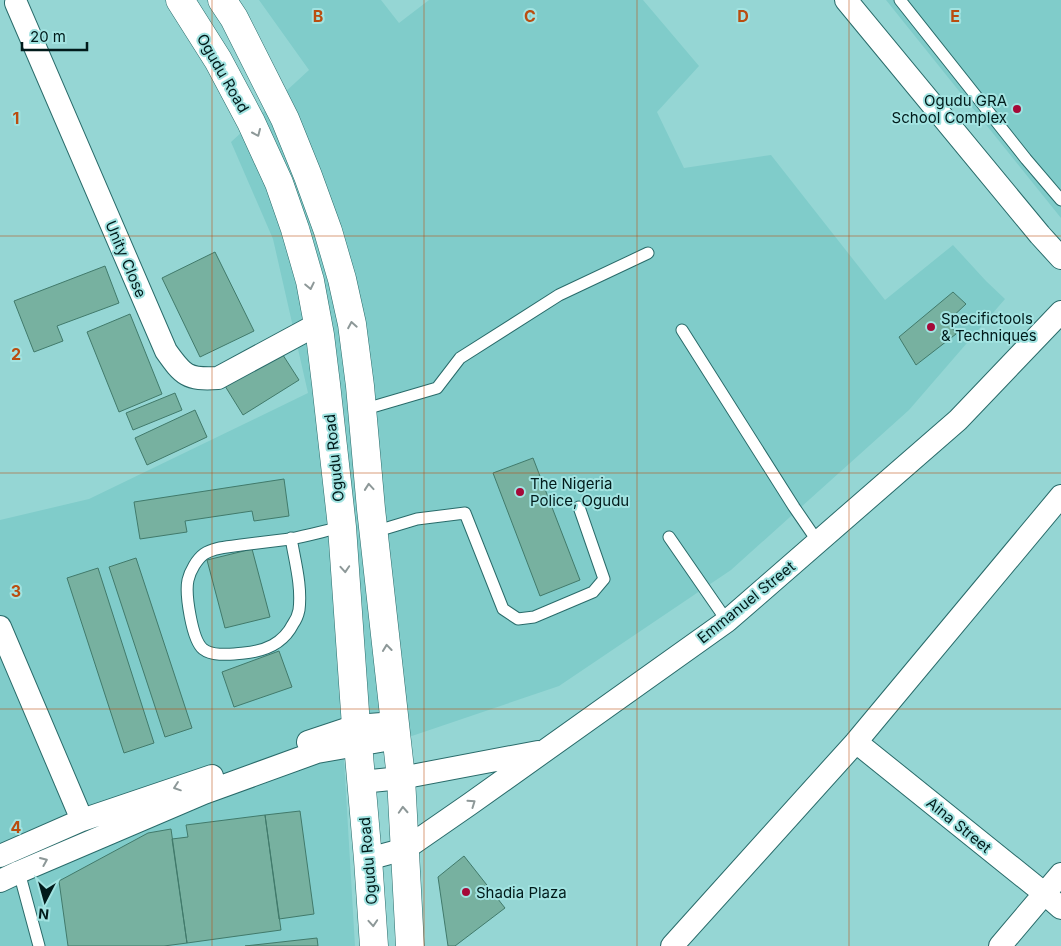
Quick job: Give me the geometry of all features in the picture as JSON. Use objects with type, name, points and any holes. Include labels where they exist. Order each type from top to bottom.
[{"type":"main road","name":"Ogudu Road","points":[[180,0],[218,60],[247,114],[279,183],[310,281],[326,384],[342,527],[374,946]]},
{"type":"main road","points":[[222,0],[238,26],[285,119],[308,176],[328,231],[342,279],[352,324],[401,778],[410,946]]},
{"type":"street","points":[[846,0],[1034,228],[1061,258]]},
{"type":"street","name":"Unity Close","points":[[16,3],[166,351],[178,367],[188,376],[202,379],[218,378],[318,324]]},
{"type":"street","name":"Emmanuel Street","points":[[368,859],[404,849],[727,621],[958,420],[1061,312]]},
{"type":"street","points":[[672,946],[856,742],[1061,496]]},
{"type":"street","points":[[0,627],[82,820]]},
{"type":"street","points":[[0,856],[82,820],[357,735],[396,730]]},
{"type":"street","points":[[10,877],[204,793],[317,752],[357,735]]},
{"type":"street","name":"Aina Street","points":[[856,742],[1053,901]]},
{"type":"street","points":[[361,782],[401,778],[544,751]]},
{"type":"street","points":[[1000,946],[1053,901],[1061,874]]},
{"type":"lane","points":[[900,0],[1026,159],[1061,200]]},
{"type":"lane","points":[[362,410],[437,388],[460,358],[468,352],[559,295],[648,253]]},
{"type":"lane","points":[[682,330],[818,542]]},
{"type":"lane","points":[[374,532],[417,519],[465,513],[503,610],[518,619],[534,617],[593,592],[604,579],[579,507]]},
{"type":"lane","points":[[291,538],[300,598],[299,612],[289,632],[278,643],[255,652],[220,654],[201,648],[192,626],[188,579],[203,554],[219,548],[291,538],[342,527]]},
{"type":"lane","points":[[669,537],[727,621]]},
{"type":"lane","points":[[10,877],[39,946]]},
{"type":"shaded area","points":[[259,0],[381,0],[399,23],[429,0],[643,0],[699,66],[657,112],[684,168],[771,155],[885,300],[953,245],[1005,299],[909,410],[731,570],[559,686],[344,759],[355,946],[0,946],[0,520],[89,499],[308,393],[273,239],[231,142],[309,70]]},
{"type":"shaded area","name":"Ogudu GRA School Complex","points":[[886,0],[1061,0],[1061,218]]},
{"type":"building","points":[[215,252],[254,331],[200,357],[162,278]]},
{"type":"building","points":[[105,266],[119,303],[57,326],[63,341],[34,352],[14,301]]},
{"type":"building","name":"Specifictools & Techniques","points":[[953,292],[966,304],[948,321],[956,334],[916,365],[899,337]]},
{"type":"building","points":[[130,314],[162,394],[119,412],[87,332]]},
{"type":"building","points":[[281,352],[299,380],[243,415],[225,386]]},
{"type":"building","points":[[175,393],[182,410],[133,430],[126,413]]},
{"type":"building","points":[[195,410],[207,437],[147,465],[135,438]]},
{"type":"building","points":[[533,458],[580,580],[540,596],[493,473]]},
{"type":"building","points":[[284,479],[289,516],[254,521],[252,511],[185,521],[187,532],[140,539],[134,502]]},
{"type":"building","points":[[252,549],[270,617],[225,628],[207,560]]},
{"type":"building","points":[[136,558],[192,728],[165,737],[109,567]]},
{"type":"building","points":[[98,568],[154,743],[124,753],[67,578]]},
{"type":"building","points":[[279,651],[292,687],[234,707],[222,672]]},
{"type":"building","points":[[300,811],[314,914],[279,919],[265,815]]},
{"type":"building","points":[[265,815],[281,930],[187,943],[172,839],[188,837],[186,825]]},
{"type":"building","points":[[171,829],[187,943],[164,946],[68,946],[59,881],[148,833]]},
{"type":"building","name":"Shadia Plaza","points":[[464,856],[505,908],[455,946],[448,946],[438,877]]},
{"type":"building","points":[[317,938],[318,946],[245,946]]},
{"type":"place","name":"Ogudu GRA School Complex","points":[[1017,109]]},
{"type":"place","name":"Specifictools & Techniques","points":[[931,327]]},
{"type":"place","name":"The Nigeria Police, Ogudu","points":[[520,492]]},
{"type":"place","name":"Shadia Plaza","points":[[466,892]]}]
